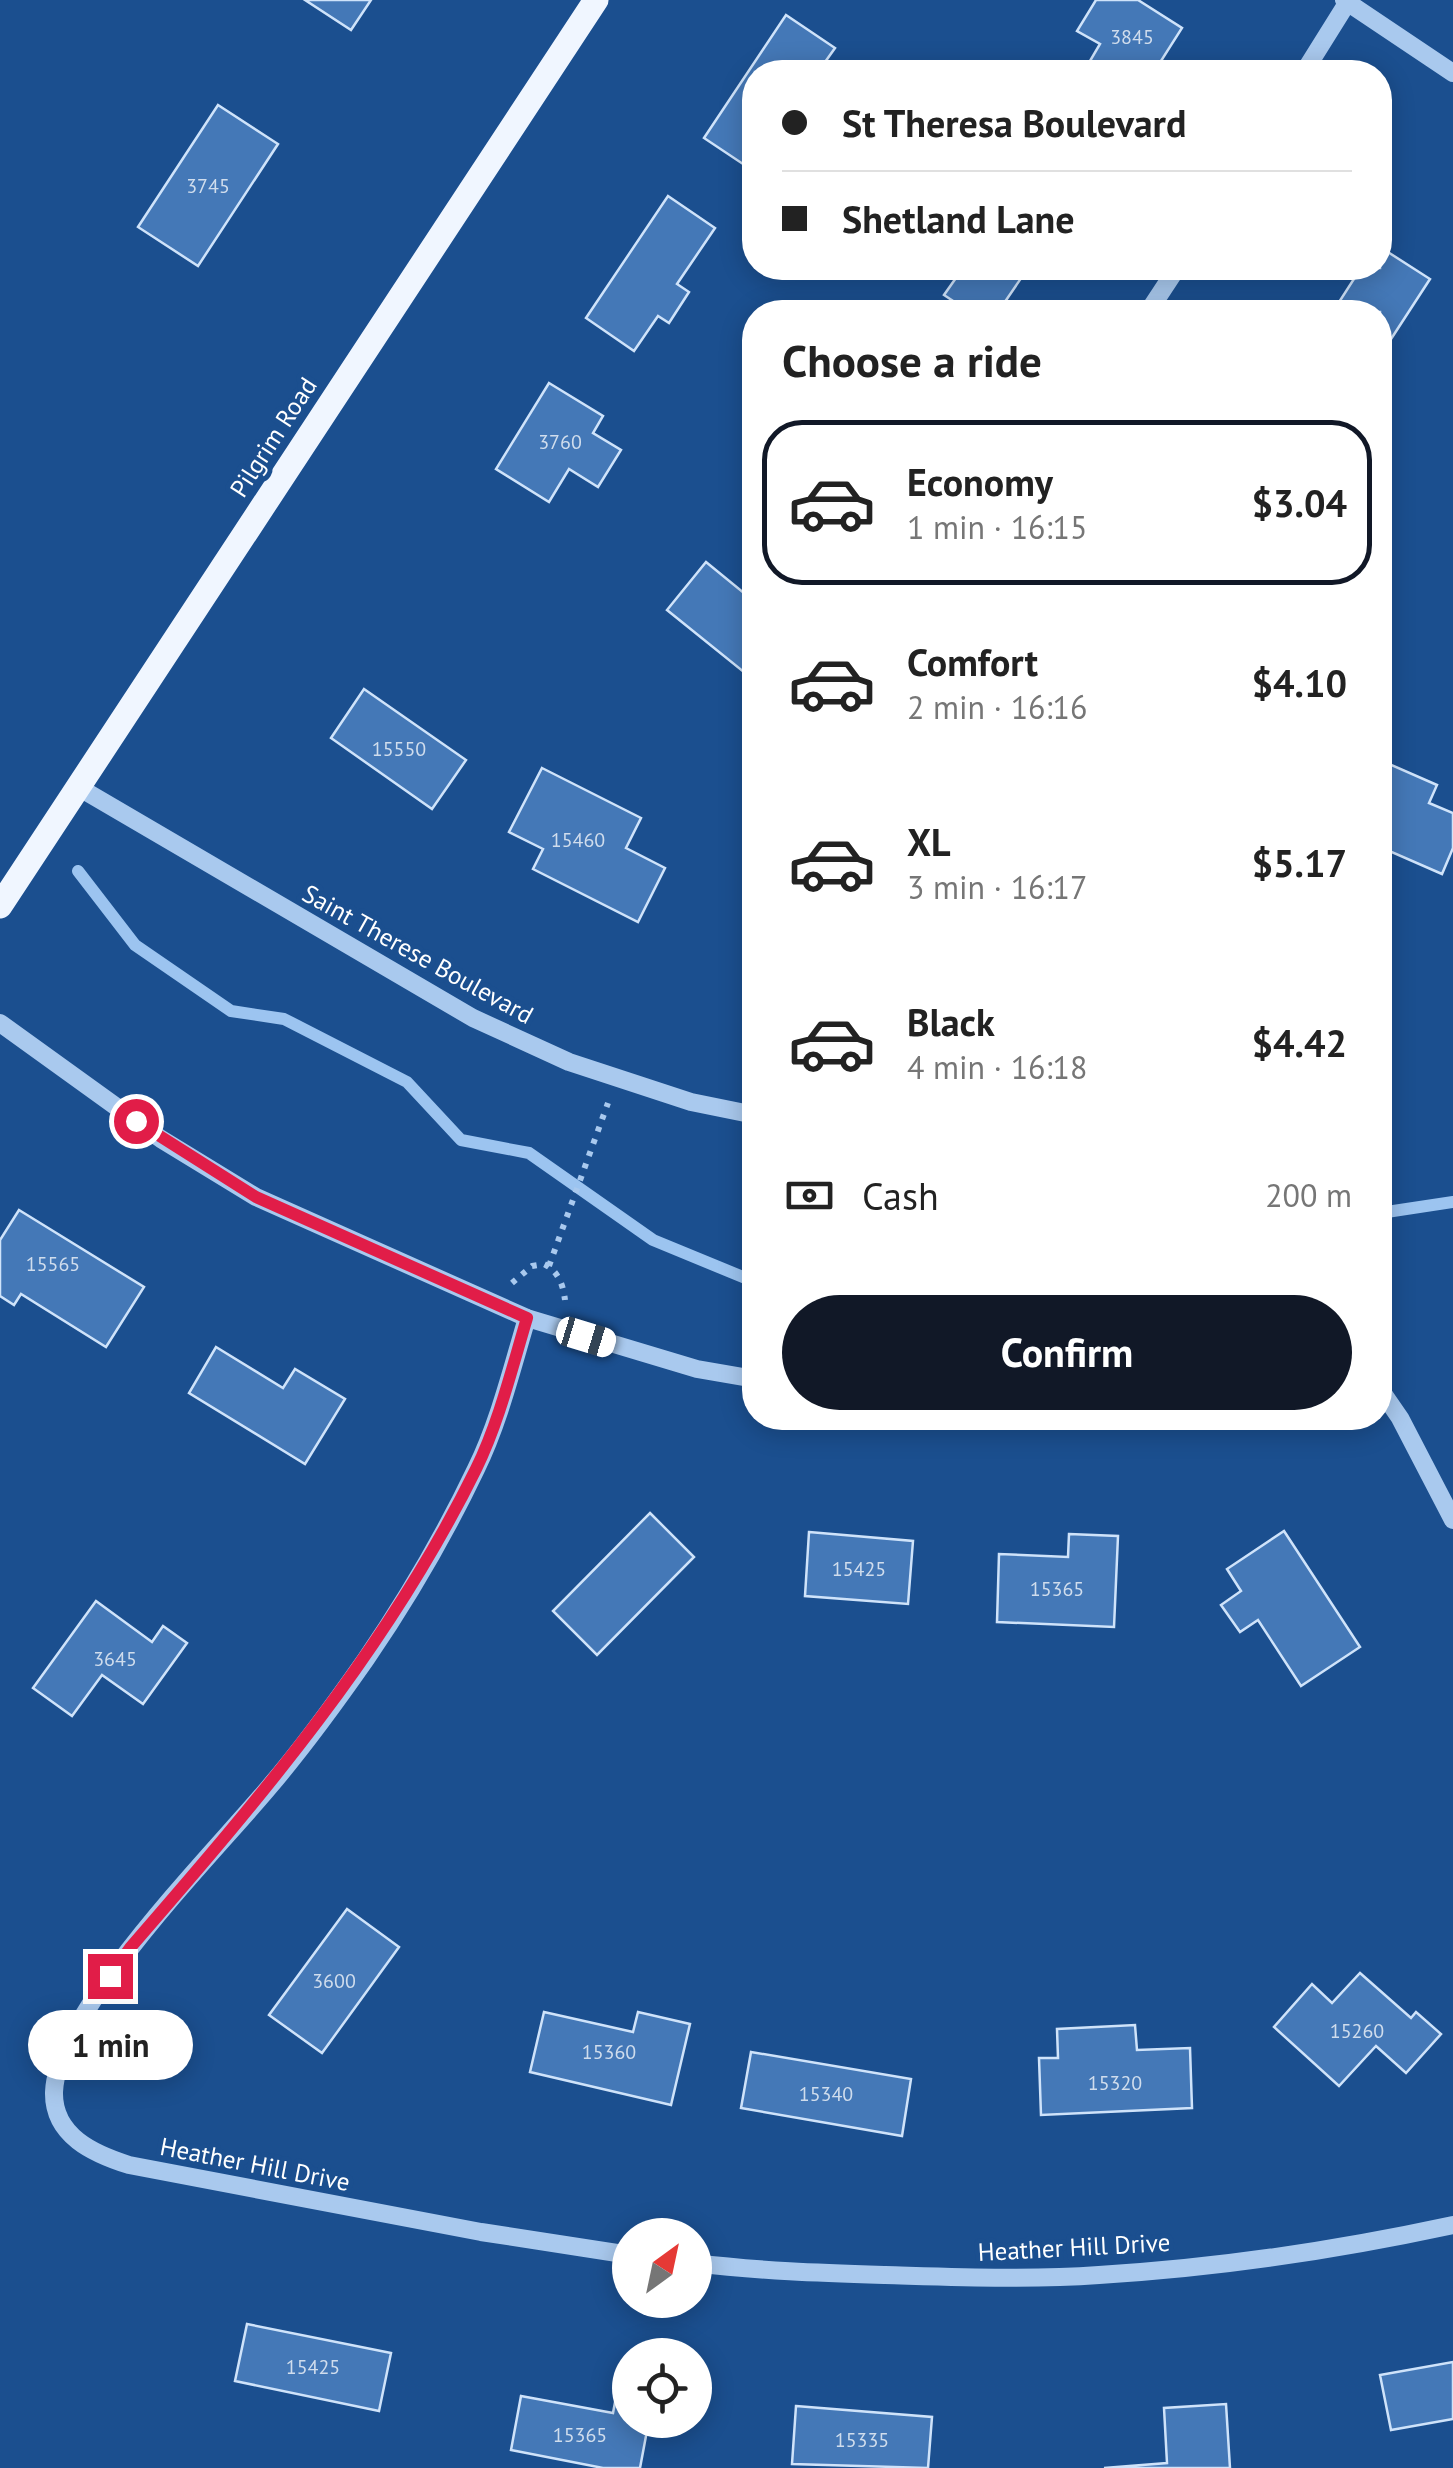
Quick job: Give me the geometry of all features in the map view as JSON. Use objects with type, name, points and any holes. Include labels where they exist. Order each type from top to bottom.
[{"type":"main road","name":"Pilgrim Road","points":[[0,906],[596,0]]},
{"type":"street","points":[[1311,60],[1346,1],[1453,72]]},
{"type":"street","name":"Saint Therese Boulevard","points":[[78,787],[473,1018],[570,1062],[691,1102],[742,1113]]},
{"type":"street","points":[[0,1023],[162,1139],[256,1197],[527,1318],[697,1369],[742,1377]]},
{"type":"street","name":"Heather Hill Drive","points":[[527,1318],[505,1394],[477,1467],[366,1658],[273,1782],[130,1948],[91,2003],[64,2056],[54,2092],[61,2124],[76,2140],[99,2155],[129,2165],[481,2232],[612,2252]]},
{"type":"street","points":[[1392,1406],[1453,1520]]},
{"type":"street","name":"Heather Hill Drive","points":[[712,2264],[811,2273],[955,2277],[1098,2275],[1233,2262],[1453,2226]]},
{"type":"path","points":[[549,1266],[601,1127]]},
{"type":"building","points":[[305,0],[371,0],[351,30]]},
{"type":"building","points":[[1096,0],[1138,0],[1182,28],[1162,60],[1091,60],[1100,44],[1077,31]]},
{"type":"building","points":[[786,15],[835,48],[826,60],[756,60]]},
{"type":"building","points":[[742,81],[742,163],[704,138]]},
{"type":"building","points":[[218,105],[278,144],[198,266],[138,227]]},
{"type":"building","points":[[668,196],[715,228],[677,284],[689,292],[669,323],[658,316],[634,351],[586,318]]},
{"type":"building","points":[[1392,255],[1430,279],[1392,338],[1392,300],[1340,300],[1353,280],[1392,280]]},
{"type":"building","points":[[955,280],[1020,280],[1006,300],[952,300],[944,295]]},
{"type":"building","points":[[549,383],[603,416],[593,433],[621,450],[598,487],[569,469],[549,502],[496,469]]},
{"type":"building","points":[[706,562],[742,591],[742,671],[667,610]]},
{"type":"building","points":[[364,689],[466,760],[432,809],[331,738]]},
{"type":"building","points":[[1392,765],[1437,785],[1429,803],[1453,813],[1453,848],[1442,874],[1392,852]]},
{"type":"building","points":[[542,768],[641,818],[626,848],[665,868],[638,922],[533,869],[543,849],[509,832]]},
{"type":"building","points":[[19,1210],[144,1287],[106,1347],[21,1294],[14,1305],[0,1296],[0,1240]]},
{"type":"building","points":[[216,1347],[283,1388],[295,1369],[345,1399],[305,1464],[189,1393]]},
{"type":"building","points":[[650,1513],[694,1557],[597,1655],[553,1611]]},
{"type":"building","points":[[1284,1531],[1360,1647],[1301,1686],[1258,1620],[1240,1632],[1221,1605],[1241,1591],[1227,1569]]},
{"type":"building","points":[[809,1532],[913,1541],[908,1604],[805,1596]]},
{"type":"building","points":[[1069,1534],[1118,1536],[1114,1627],[997,1622],[999,1554],[1068,1557]]},
{"type":"building","points":[[96,1601],[152,1642],[163,1626],[187,1643],[143,1704],[102,1675],[72,1716],[33,1688]]},
{"type":"building","points":[[347,1909],[399,1947],[322,2053],[269,2015]]},
{"type":"building","points":[[1360,1973],[1411,2018],[1416,2012],[1441,2034],[1406,2073],[1376,2046],[1339,2086],[1274,2027],[1312,1984],[1332,2003]]},
{"type":"building","points":[[544,2012],[633,2032],[638,2012],[690,2024],[671,2105],[530,2072]]},
{"type":"building","points":[[1135,2025],[1137,2050],[1190,2048],[1192,2108],[1041,2115],[1039,2058],[1058,2058],[1057,2029]]},
{"type":"building","points":[[751,2052],[911,2079],[902,2136],[741,2108]]},
{"type":"building","points":[[247,2324],[391,2353],[379,2411],[235,2381]]},
{"type":"building","points":[[1453,2362],[1453,2419],[1391,2430],[1380,2375]]},
{"type":"building","points":[[521,2396],[612,2413],[612,2438],[646,2438],[640,2468],[603,2468],[511,2450]]},
{"type":"building","points":[[1226,2404],[1230,2468],[1104,2468],[1167,2463],[1164,2408]]},
{"type":"building","points":[[796,2406],[932,2417],[928,2468],[792,2464]]},
{"type":"waterway","points":[[78,871],[135,945],[231,1011],[284,1019],[407,1082],[461,1140],[529,1153],[653,1240],[742,1277]]},
{"type":"waterway","points":[[1392,1211],[1453,1202]]},
{"type":"route","points":[[110,1976],[273,1782],[366,1658],[477,1467],[505,1394],[527,1318],[256,1197],[136,1121]]}]
